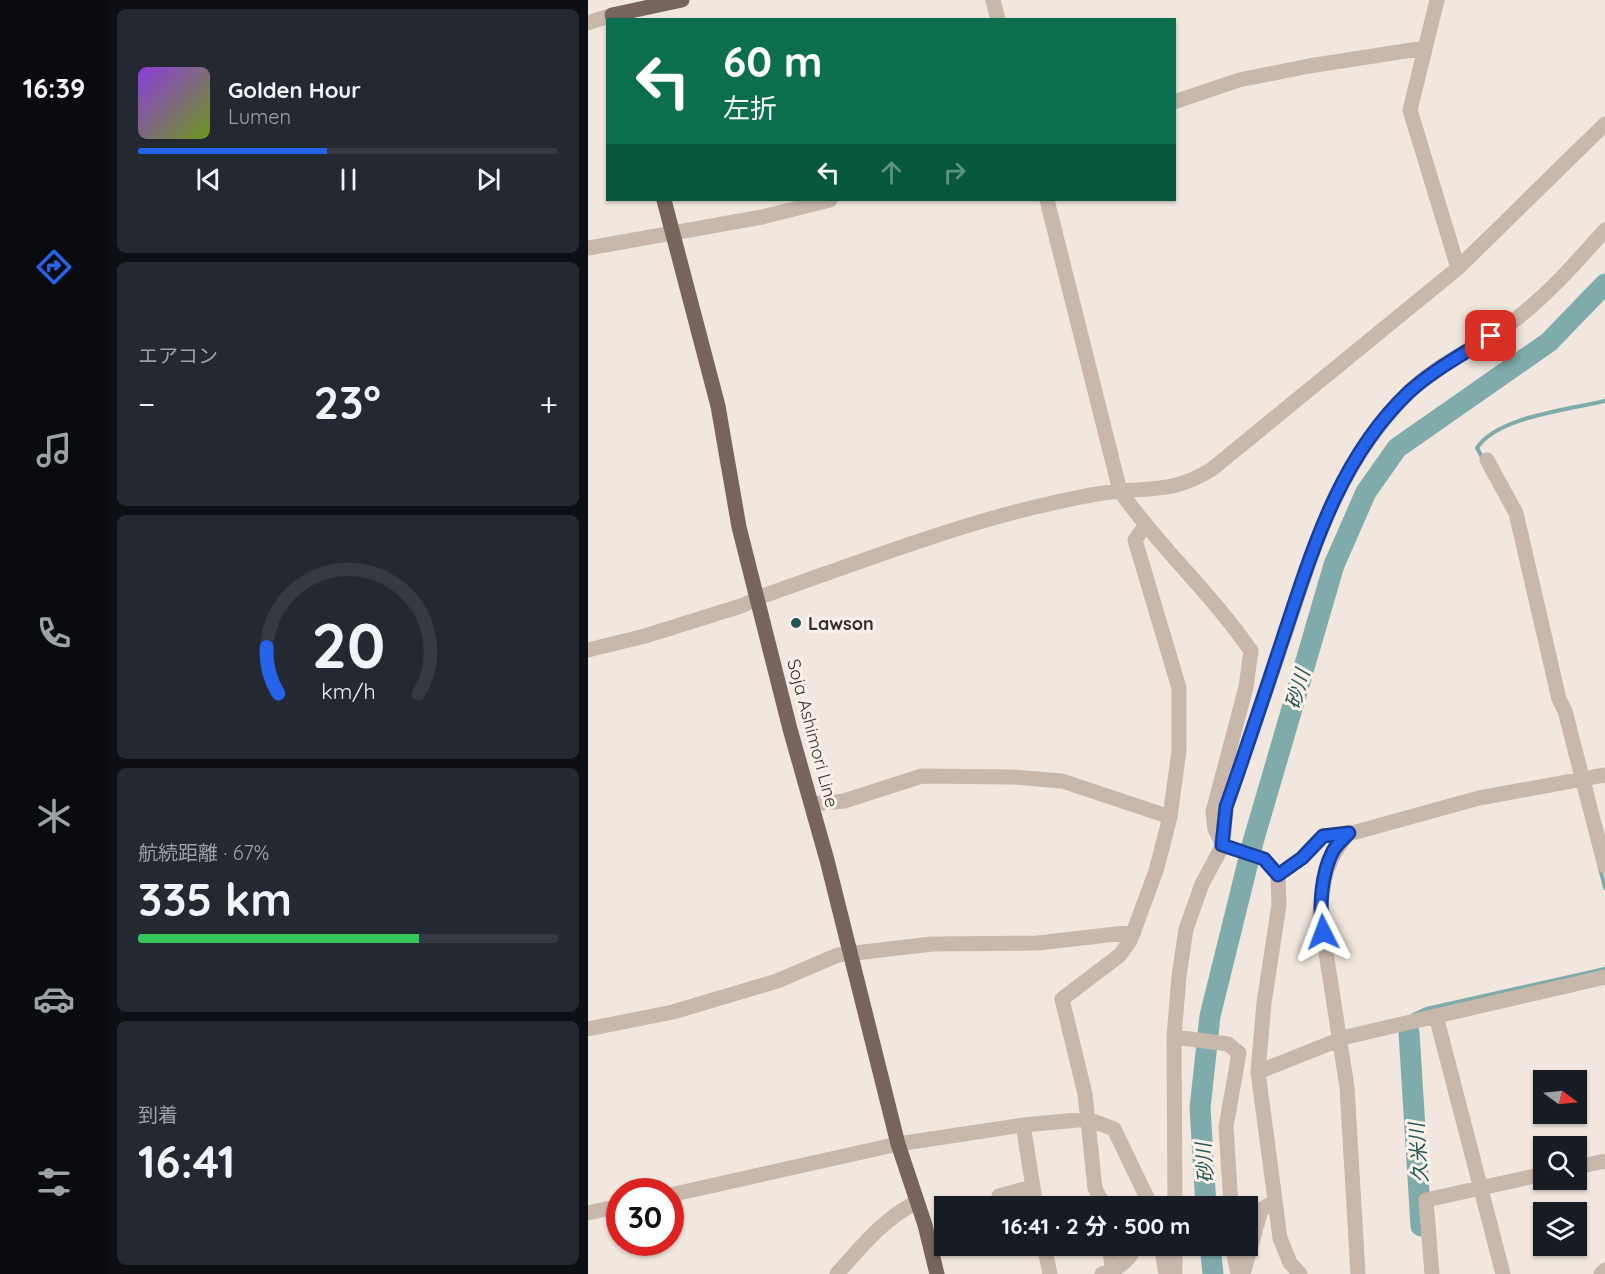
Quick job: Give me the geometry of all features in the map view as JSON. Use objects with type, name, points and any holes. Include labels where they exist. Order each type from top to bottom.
[{"type":"main road","points":[[611,11],[682,0]]},
{"type":"main road","name":"Soja Ashimori Line","points":[[664,201],[723,430],[739,527],[757,598],[851,954],[898,1144],[937,1274]]},
{"type":"street","points":[[993,0],[998,18]]},
{"type":"street","points":[[1437,0],[1410,110],[1458,268]]},
{"type":"street","points":[[588,23],[611,11]]},
{"type":"street","points":[[1176,101],[1251,78],[1309,66],[1425,48]]},
{"type":"street","points":[[588,650],[645,636],[969,526],[1036,507],[1120,491],[1150,491],[1180,486],[1203,474],[1458,268],[1605,124]]},
{"type":"street","points":[[588,248],[673,231],[762,217],[826,201]]},
{"type":"street","points":[[1047,201],[1120,491],[1145,526],[1231,622],[1251,651],[1246,687],[1214,812],[1215,829],[1227,846],[1264,859],[1278,875],[1279,905],[1264,1003],[1258,1072],[1280,1238],[1290,1263],[1300,1274]]},
{"type":"street","points":[[1175,1196],[1174,1037],[1186,929],[1202,884],[1227,846],[1226,807],[1319,533],[1345,474],[1373,431],[1408,393],[1425,379],[1508,325],[1567,274],[1605,230]]},
{"type":"street","points":[[1487,460],[1516,513],[1558,699],[1564,711],[1579,781],[1605,866]]},
{"type":"street","points":[[1099,1196],[1095,1188],[1085,1094],[1062,999],[1120,955],[1134,932],[1156,871],[1170,817],[1179,750],[1179,688],[1135,540],[1145,526]]},
{"type":"street","points":[[1278,875],[1302,858],[1323,836],[1349,833],[1479,798],[1605,775]]},
{"type":"street","points":[[812,804],[844,801],[922,776],[1014,777],[1062,781],[1170,817]]},
{"type":"street","points":[[1349,833],[1333,850],[1323,887],[1320,914],[1347,1087],[1358,1274]]},
{"type":"street","points":[[588,1029],[673,1012],[777,981],[838,955],[932,944],[1038,943],[1134,932]]},
{"type":"street","points":[[1258,1072],[1340,1040],[1605,976]]},
{"type":"street","points":[[1436,1016],[1503,1274]]},
{"type":"street","points":[[1174,1037],[1228,1044],[1239,1053]]},
{"type":"street","points":[[1239,1053],[1238,1083],[1243,1090],[1260,1090]]},
{"type":"street","points":[[1230,1196],[1226,1127],[1239,1053]]},
{"type":"street","points":[[684,1191],[898,1144],[1023,1125],[1088,1119],[1114,1129],[1146,1196]]},
{"type":"street","points":[[1023,1125],[1034,1196]]},
{"type":"street","points":[[1587,1165],[1605,1161]]},
{"type":"street","points":[[1432,1274],[1426,1200],[1533,1176]]},
{"type":"street","points":[[999,1196],[1032,1187]]},
{"type":"street","points":[[1240,1274],[1261,1210],[1275,1201]]},
{"type":"street","points":[[837,1274],[879,1227],[897,1212],[917,1202]]},
{"type":"street","points":[[588,1213],[606,1209]]},
{"type":"street","points":[[1046,1256],[1050,1274]]},
{"type":"street","points":[[1109,1256],[1109,1273],[1121,1267],[1130,1256]]},
{"type":"street","points":[[1163,1256],[1166,1274]]},
{"type":"street","points":[[1175,1256],[1175,1274]]},
{"type":"street","points":[[1235,1256],[1240,1274]]},
{"type":"street","points":[[1601,1274],[1605,1270]]},
{"type":"waterway","name":"砂川","points":[[1205,1196],[1200,1108],[1210,1016],[1253,842],[1334,565],[1366,492],[1397,448],[1549,342],[1605,284]]},
{"type":"waterway","points":[[1483,459],[1477,448],[1487,437],[1500,429],[1535,416],[1605,401]]},
{"type":"waterway","points":[[1600,868],[1605,888]]},
{"type":"waterway","points":[[1413,1015],[1426,1009],[1605,969]]},
{"type":"waterway","name":"久米川","points":[[1409,1032],[1421,1226]]},
{"type":"waterway","name":"砂川","points":[[1211,1256],[1213,1274]]},
{"type":"place","name":"Lawson","points":[[796,623]]},
{"type":"route","points":[[1323,932],[1320,914],[1323,887],[1333,850],[1349,833],[1323,836],[1302,858],[1278,875],[1264,859],[1222,845],[1226,807],[1319,533],[1345,474],[1373,431],[1408,393],[1425,379],[1491,336]]}]
